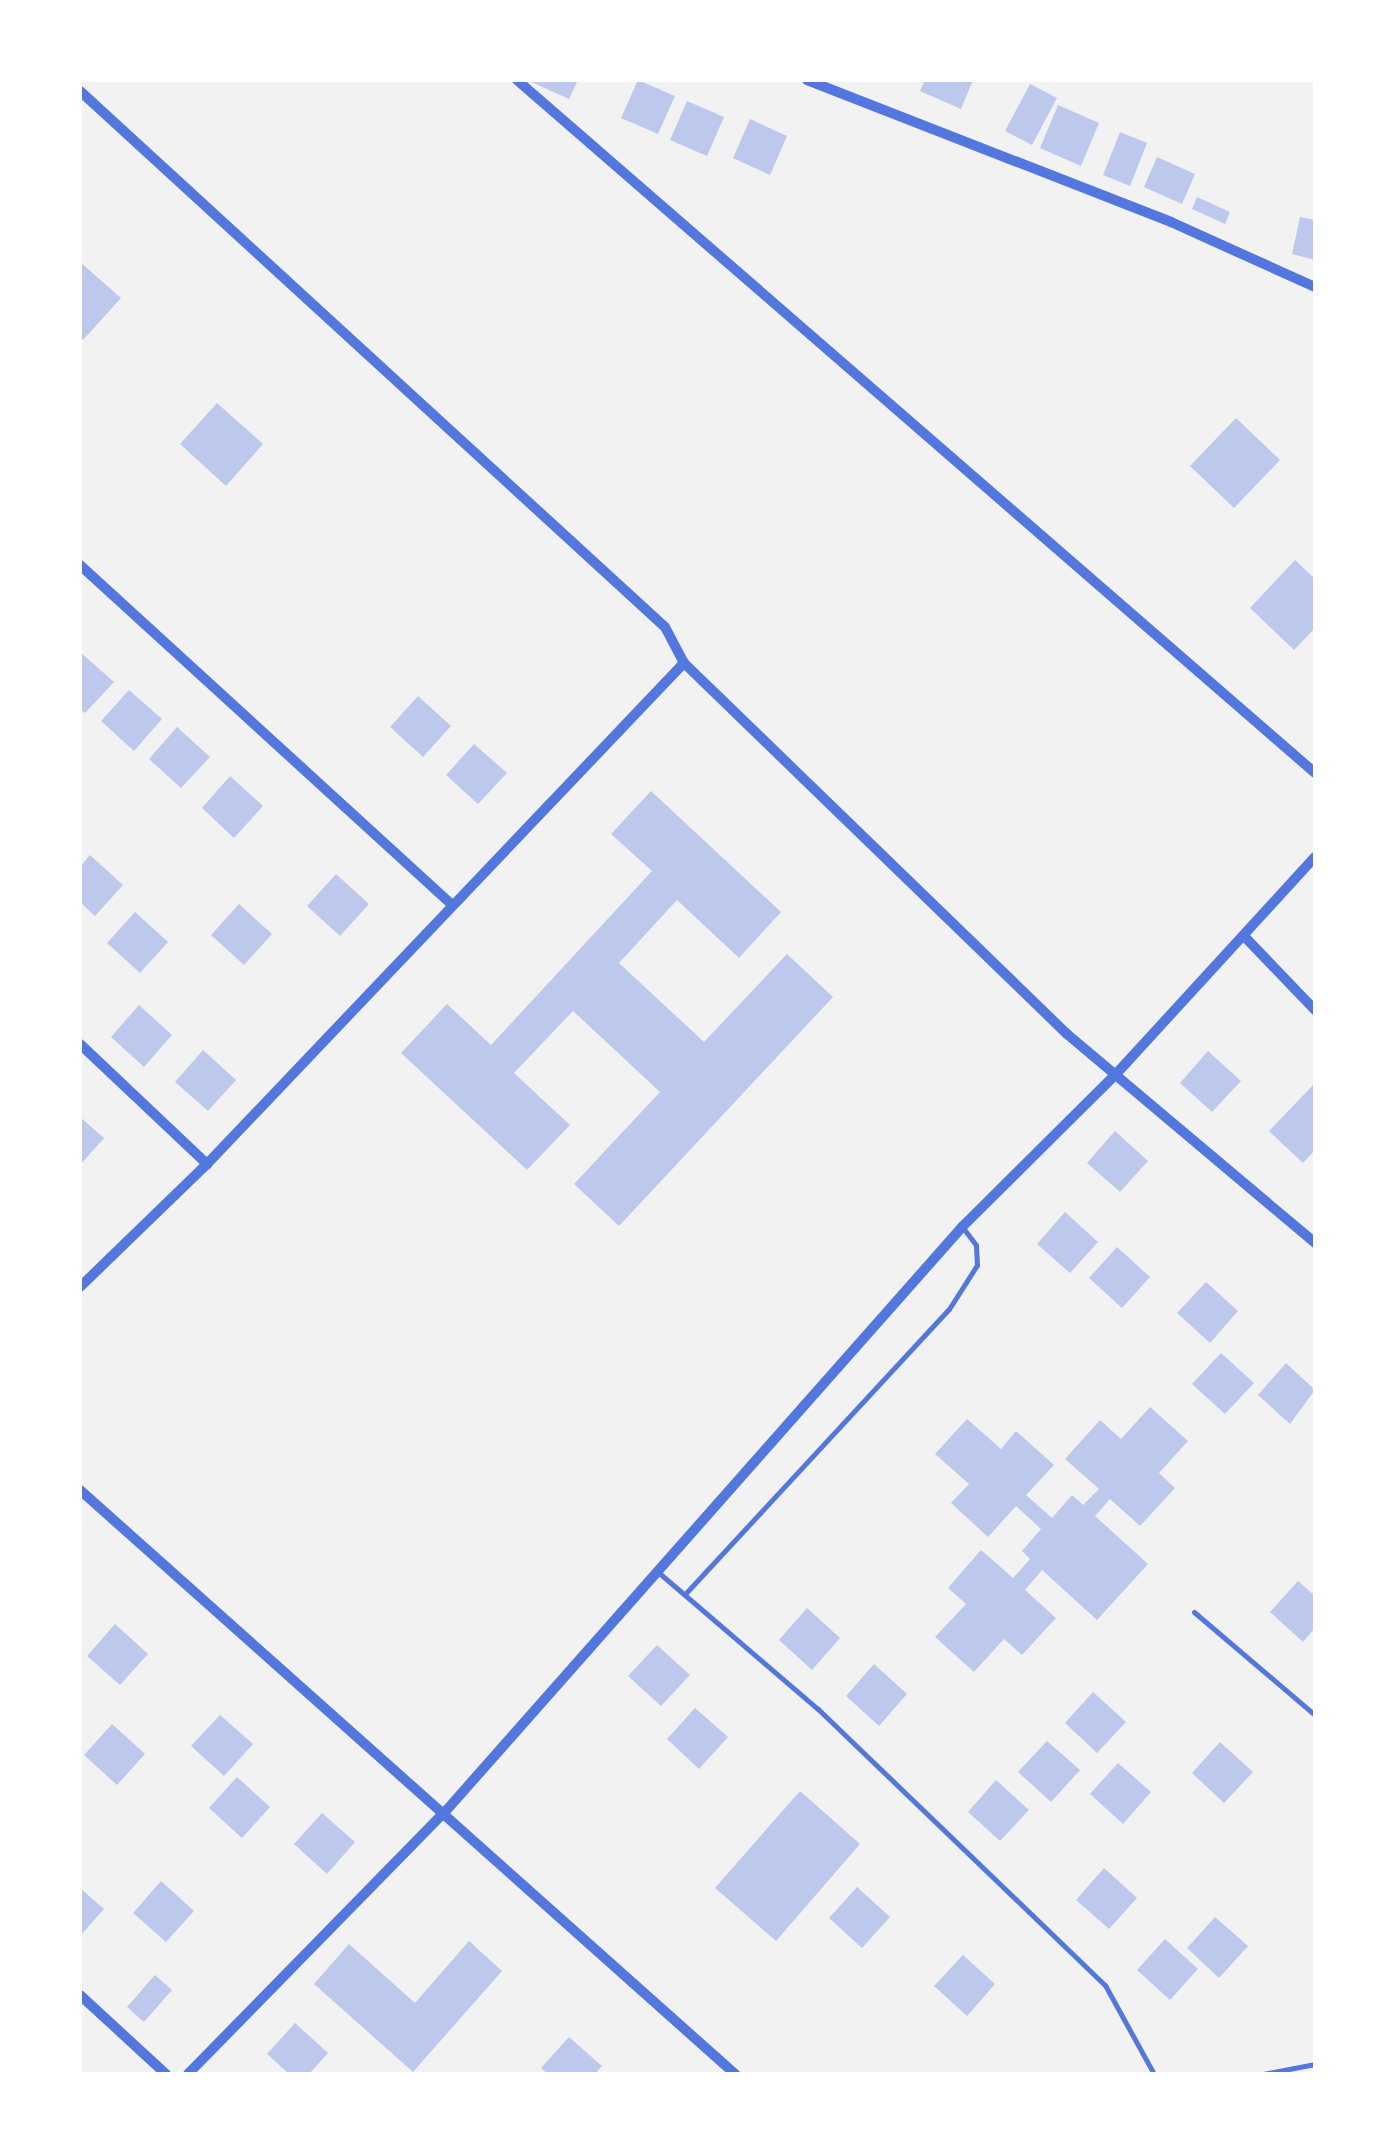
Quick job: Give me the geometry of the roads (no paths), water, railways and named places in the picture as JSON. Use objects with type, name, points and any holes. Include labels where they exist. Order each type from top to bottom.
[{"type":"street","points":[[517,80],[1315,773]]},
{"type":"street","points":[[815,81],[1171,222],[1315,287]]},
{"type":"street","points":[[80,90],[665,627],[684,663],[1067,1034],[1315,1243]]},
{"type":"street","points":[[80,565],[450,902]]},
{"type":"street","points":[[80,1286],[207,1164],[450,902],[684,663]]},
{"type":"street","points":[[188,2074],[444,1813],[962,1227],[1117,1073],[1315,856]]},
{"type":"street","points":[[1244,936],[1315,1010]]},
{"type":"street","points":[[80,1044],[207,1164]]},
{"type":"street","points":[[80,1490],[735,2074]]},
{"type":"street","points":[[80,1995],[166,2074]]},
{"type":"lane","points":[[685,1594],[949,1309],[978,1265],[976,1246],[962,1227]]},
{"type":"lane","points":[[658,1572],[818,1709],[1105,1984],[1154,2074]]},
{"type":"lane","points":[[1194,1612],[1315,1715]]},
{"type":"lane","points":[[1263,2074],[1315,2064]]}]
